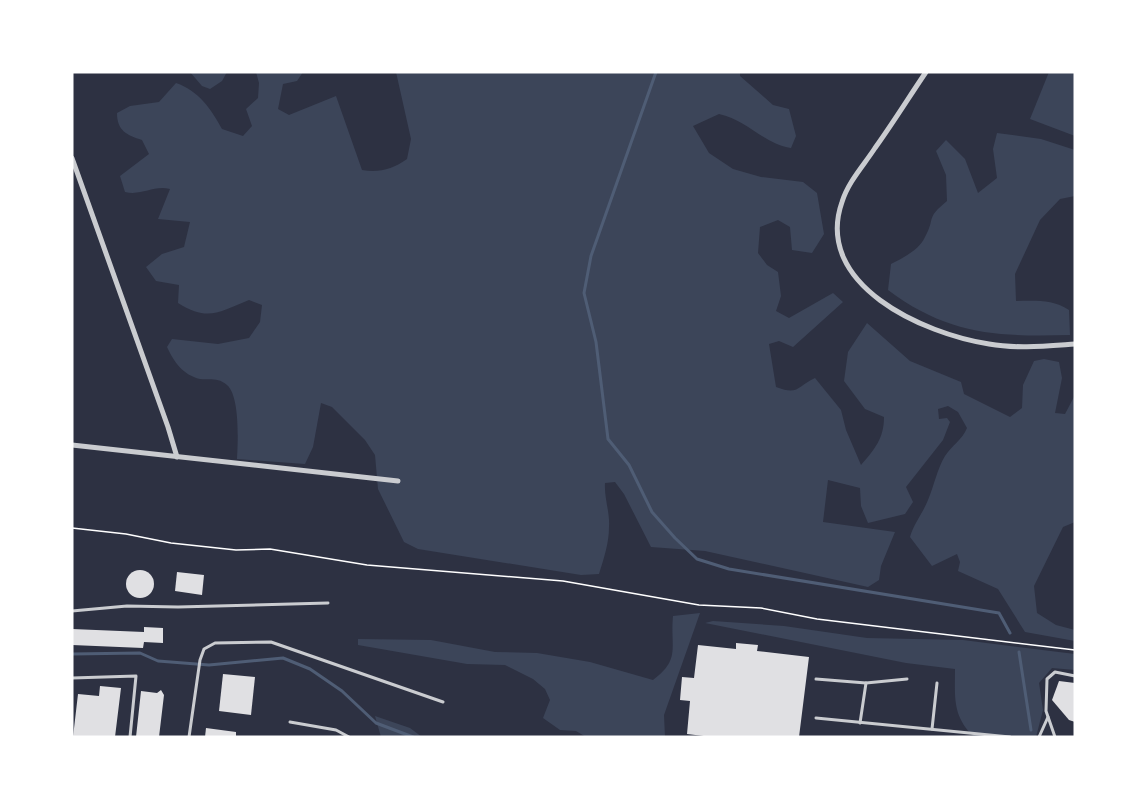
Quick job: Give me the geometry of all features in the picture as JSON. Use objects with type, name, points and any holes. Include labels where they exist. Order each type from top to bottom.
[{"type":"street","points":[[926,72],[856,175],[842,202],[837,233],[846,265],[857,280],[875,297],[915,320],[950,335],[1003,346],[1075,344]]},
{"type":"street","points":[[72,158],[177,457]]},
{"type":"street","points":[[72,445],[399,482]]},
{"type":"lane","points":[[72,611],[127,606],[178,608],[328,603]]},
{"type":"lane","points":[[189,737],[200,660],[204,649],[215,643],[271,642],[443,702]]},
{"type":"lane","points":[[1055,737],[1046,711],[1047,679],[1055,672],[1075,676]]},
{"type":"lane","points":[[72,678],[136,676],[130,737]]},
{"type":"lane","points":[[816,679],[866,683],[907,679]]},
{"type":"lane","points":[[860,723],[866,683]]},
{"type":"lane","points":[[932,729],[937,683]]},
{"type":"lane","points":[[1039,737],[1048,717]]},
{"type":"lane","points":[[816,718],[1011,737]]},
{"type":"lane","points":[[290,722],[336,730],[349,737]]},
{"type":"path","points":[[72,528],[236,550],[270,549],[367,565],[563,581],[699,605],[773,610],[817,619],[1075,650]]},
{"type":"shaded area","points":[[190,72],[227,72],[222,81],[210,89],[202,86]]},
{"type":"shaded area","points":[[256,72],[303,72],[297,81],[283,84],[278,109],[289,115],[336,96],[362,170],[374,171],[391,168],[407,159],[411,139],[396,72],[740,72],[740,76],[773,105],[789,109],[796,136],[791,148],[772,142],[738,121],[719,114],[693,126],[709,153],[733,169],[761,177],[803,182],[817,193],[824,234],[812,253],[792,250],[790,227],[778,220],[760,227],[758,253],[767,265],[778,272],[781,296],[776,311],[789,318],[833,293],[843,302],[793,347],[779,341],[769,344],[776,387],[789,391],[794,390],[815,378],[841,410],[846,430],[861,465],[878,443],[884,417],[865,409],[844,381],[848,352],[867,323],[910,361],[961,382],[964,394],[1010,417],[1022,408],[1023,385],[1034,361],[1044,359],[1059,362],[1062,378],[1055,413],[1065,414],[1075,395],[1075,522],[1063,527],[1034,586],[1037,613],[1056,625],[1075,630],[1075,641],[1025,632],[998,589],[958,571],[960,562],[957,554],[932,566],[910,537],[928,500],[942,461],[967,428],[958,412],[948,406],[938,409],[939,419],[947,418],[950,422],[943,440],[906,487],[913,502],[905,514],[868,523],[861,506],[860,488],[828,480],[823,522],[895,532],[881,566],[879,580],[868,587],[705,551],[651,547],[624,494],[615,482],[605,483],[609,533],[599,574],[581,575],[418,549],[404,542],[378,489],[375,455],[365,440],[332,407],[321,403],[313,447],[305,464],[237,459],[237,420],[231,391],[220,381],[200,379],[184,371],[176,363],[167,347],[172,339],[218,344],[249,338],[260,322],[262,305],[249,300],[206,314],[178,303],[179,285],[156,281],[146,267],[162,254],[184,247],[190,222],[158,219],[170,189],[125,192],[120,176],[149,154],[142,140],[127,134],[121,128],[117,113],[130,106],[159,102],[176,83],[184,86],[204,102],[222,129],[243,136],[252,126],[246,109],[258,98],[259,83]]},
{"type":"shaded area","points":[[1049,72],[1075,72],[1075,136],[1030,119]]},
{"type":"shaded area","points":[[997,133],[1041,139],[1075,150],[1075,196],[1060,199],[1040,220],[1015,274],[1016,301],[1050,302],[1063,306],[1069,310],[1070,335],[997,334],[953,325],[910,305],[888,290],[891,264],[919,246],[933,215],[947,201],[946,175],[936,151],[946,140],[965,159],[978,193],[997,178],[993,149]]},
{"type":"shaded area","points":[[700,613],[664,715],[665,737],[586,737],[576,731],[560,730],[543,718],[550,700],[545,689],[533,679],[505,665],[467,664],[358,645],[358,639],[431,640],[495,652],[537,653],[590,662],[653,680],[668,666],[671,659],[673,616]]},
{"type":"shaded area","points":[[713,621],[784,626],[867,638],[963,640],[1075,654],[1075,670],[1052,668],[1039,683],[1043,710],[1036,737],[974,737],[958,714],[955,697],[955,669],[906,663],[705,623]]},
{"type":"shaded area","points":[[375,716],[410,728],[422,737],[381,737]]},
{"type":"building","points":[[140,570],[150,574],[154,584],[150,594],[140,598],[130,594],[126,584],[130,574]]},
{"type":"building","points":[[177,572],[204,575],[202,595],[175,591]]},
{"type":"building","points":[[144,627],[163,628],[163,643],[144,642],[143,648],[72,645],[72,629],[144,632]]},
{"type":"building","points":[[736,643],[758,645],[757,651],[809,657],[799,737],[712,737],[687,734],[690,701],[680,700],[682,677],[694,678],[698,645],[736,649]]},
{"type":"building","points":[[223,674],[255,677],[251,715],[219,711]]},
{"type":"building","points":[[1059,681],[1075,683],[1075,722],[1069,720],[1052,700]]},
{"type":"building","points":[[100,686],[121,688],[115,737],[73,737],[78,694],[99,696]]},
{"type":"building","points":[[161,690],[164,695],[159,737],[136,737],[141,691],[157,693]]},
{"type":"building","points":[[206,728],[236,732],[236,737],[205,737]]},
{"type":"waterway","points":[[656,72],[591,256],[584,293],[596,342],[608,439],[629,465],[652,512],[697,559],[729,569],[999,613],[1010,633]]},
{"type":"waterway","points":[[1019,652],[1031,730]]},
{"type":"waterway","points":[[72,654],[140,653],[158,661],[209,665],[283,658],[310,669],[342,691],[376,723],[413,737]]}]
